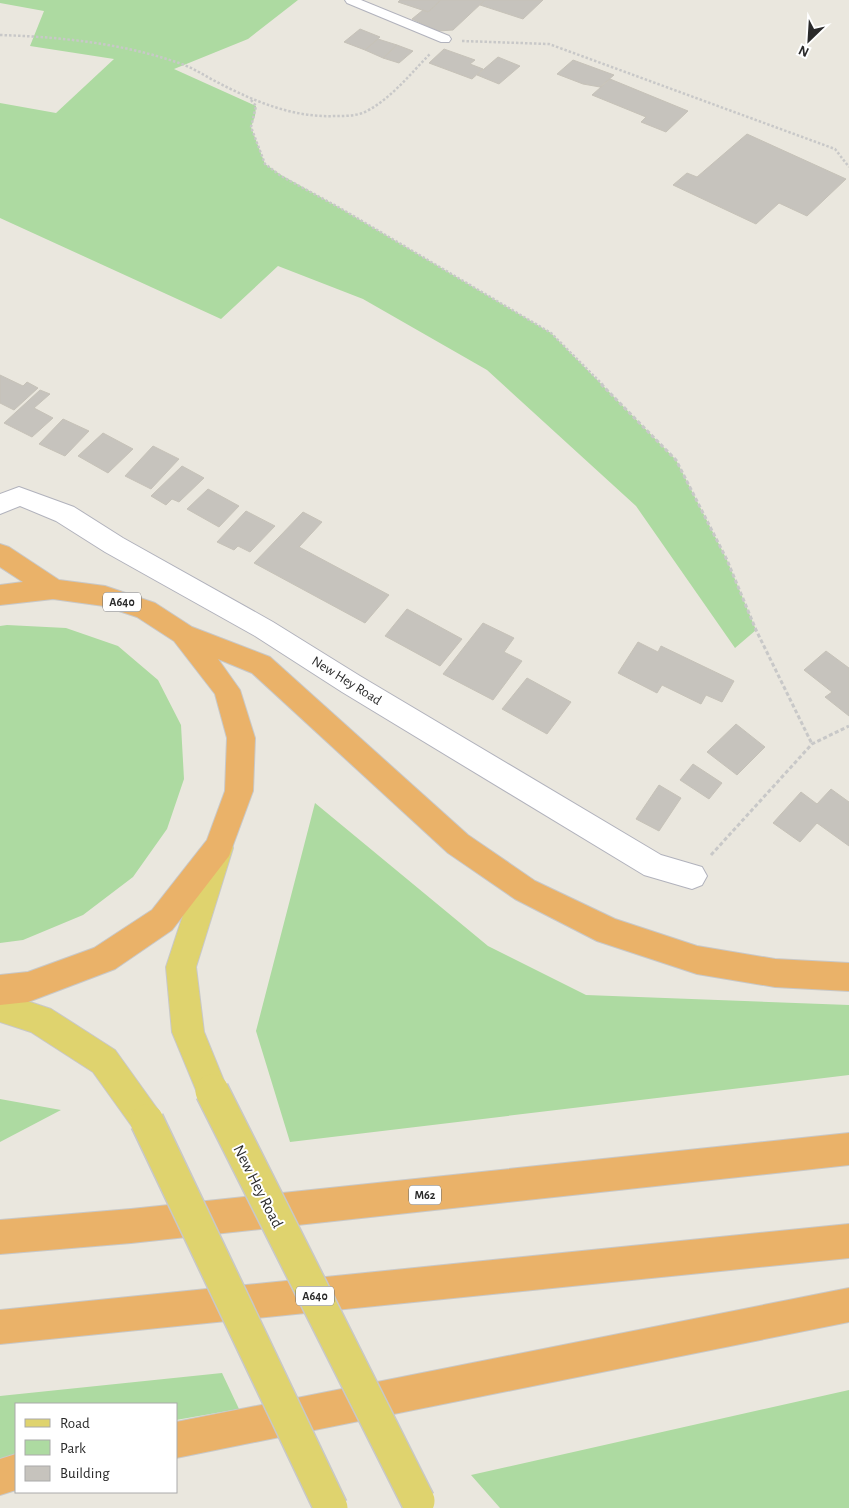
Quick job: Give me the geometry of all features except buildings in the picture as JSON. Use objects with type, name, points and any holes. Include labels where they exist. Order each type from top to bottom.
[{"type":"highway","name":"A640","points":[[0,554],[53,588]]},
{"type":"highway","name":"A640","points":[[0,595],[53,588],[105,596],[146,610],[183,634],[227,690],[241,738],[239,791],[219,847],[162,920],[104,960],[28,987],[0,990]]},
{"type":"highway","points":[[183,634],[261,665],[458,844],[525,890],[608,931],[697,960],[775,973],[849,978]]},
{"type":"highway","name":"M62","points":[[0,1237],[270,1211],[849,1150]]},
{"type":"highway","points":[[0,1328],[849,1241]]},
{"type":"highway","points":[[178,1440],[849,1305]]},
{"type":"highway","points":[[0,1476],[15,1472]]},
{"type":"main road","name":"New Hey Road","points":[[219,847],[181,966],[188,1032],[212,1091],[420,1504]]},
{"type":"main road","points":[[0,1007],[40,1020],[104,1061],[147,1122],[332,1508]]},
{"type":"street","name":"New Hey Road","points":[[0,505],[19,496],[65,514],[114,545],[264,629],[654,866],[692,876]]},
{"type":"lane","points":[[351,0],[445,39]]},
{"type":"path","points":[[0,35],[37,36],[118,46],[180,63],[250,98],[295,113],[327,118],[368,111],[390,94],[445,39],[474,43],[549,44],[835,150],[849,167]]},
{"type":"path","points":[[250,98],[256,106],[251,127],[265,164],[281,176],[340,208],[551,333],[676,460],[727,560],[756,630],[812,744]]},
{"type":"path","points":[[692,876],[812,744],[849,726]]},
{"type":"green space","points":[[0,0],[298,0],[248,39],[174,69],[256,106],[251,127],[265,164],[551,333],[676,460],[727,560],[756,630],[735,648],[636,506],[487,370],[363,299],[278,266],[221,319],[0,218],[0,103],[56,113],[114,59],[30,46],[44,11],[0,3]]},
{"type":"green space","points":[[0,626],[66,628],[118,646],[158,680],[181,725],[184,779],[167,829],[133,877],[83,915],[23,940],[0,943]]},
{"type":"green space","points":[[315,803],[488,946],[586,995],[849,1005],[849,1075],[290,1142],[256,1031]]},
{"type":"green space","points":[[0,1099],[61,1110],[0,1142]]},
{"type":"green space","points":[[222,1373],[239,1409],[178,1420],[178,1403],[15,1403],[15,1455],[0,1459],[0,1396]]},
{"type":"green space","points":[[849,1390],[849,1508],[500,1508],[471,1475]]}]
